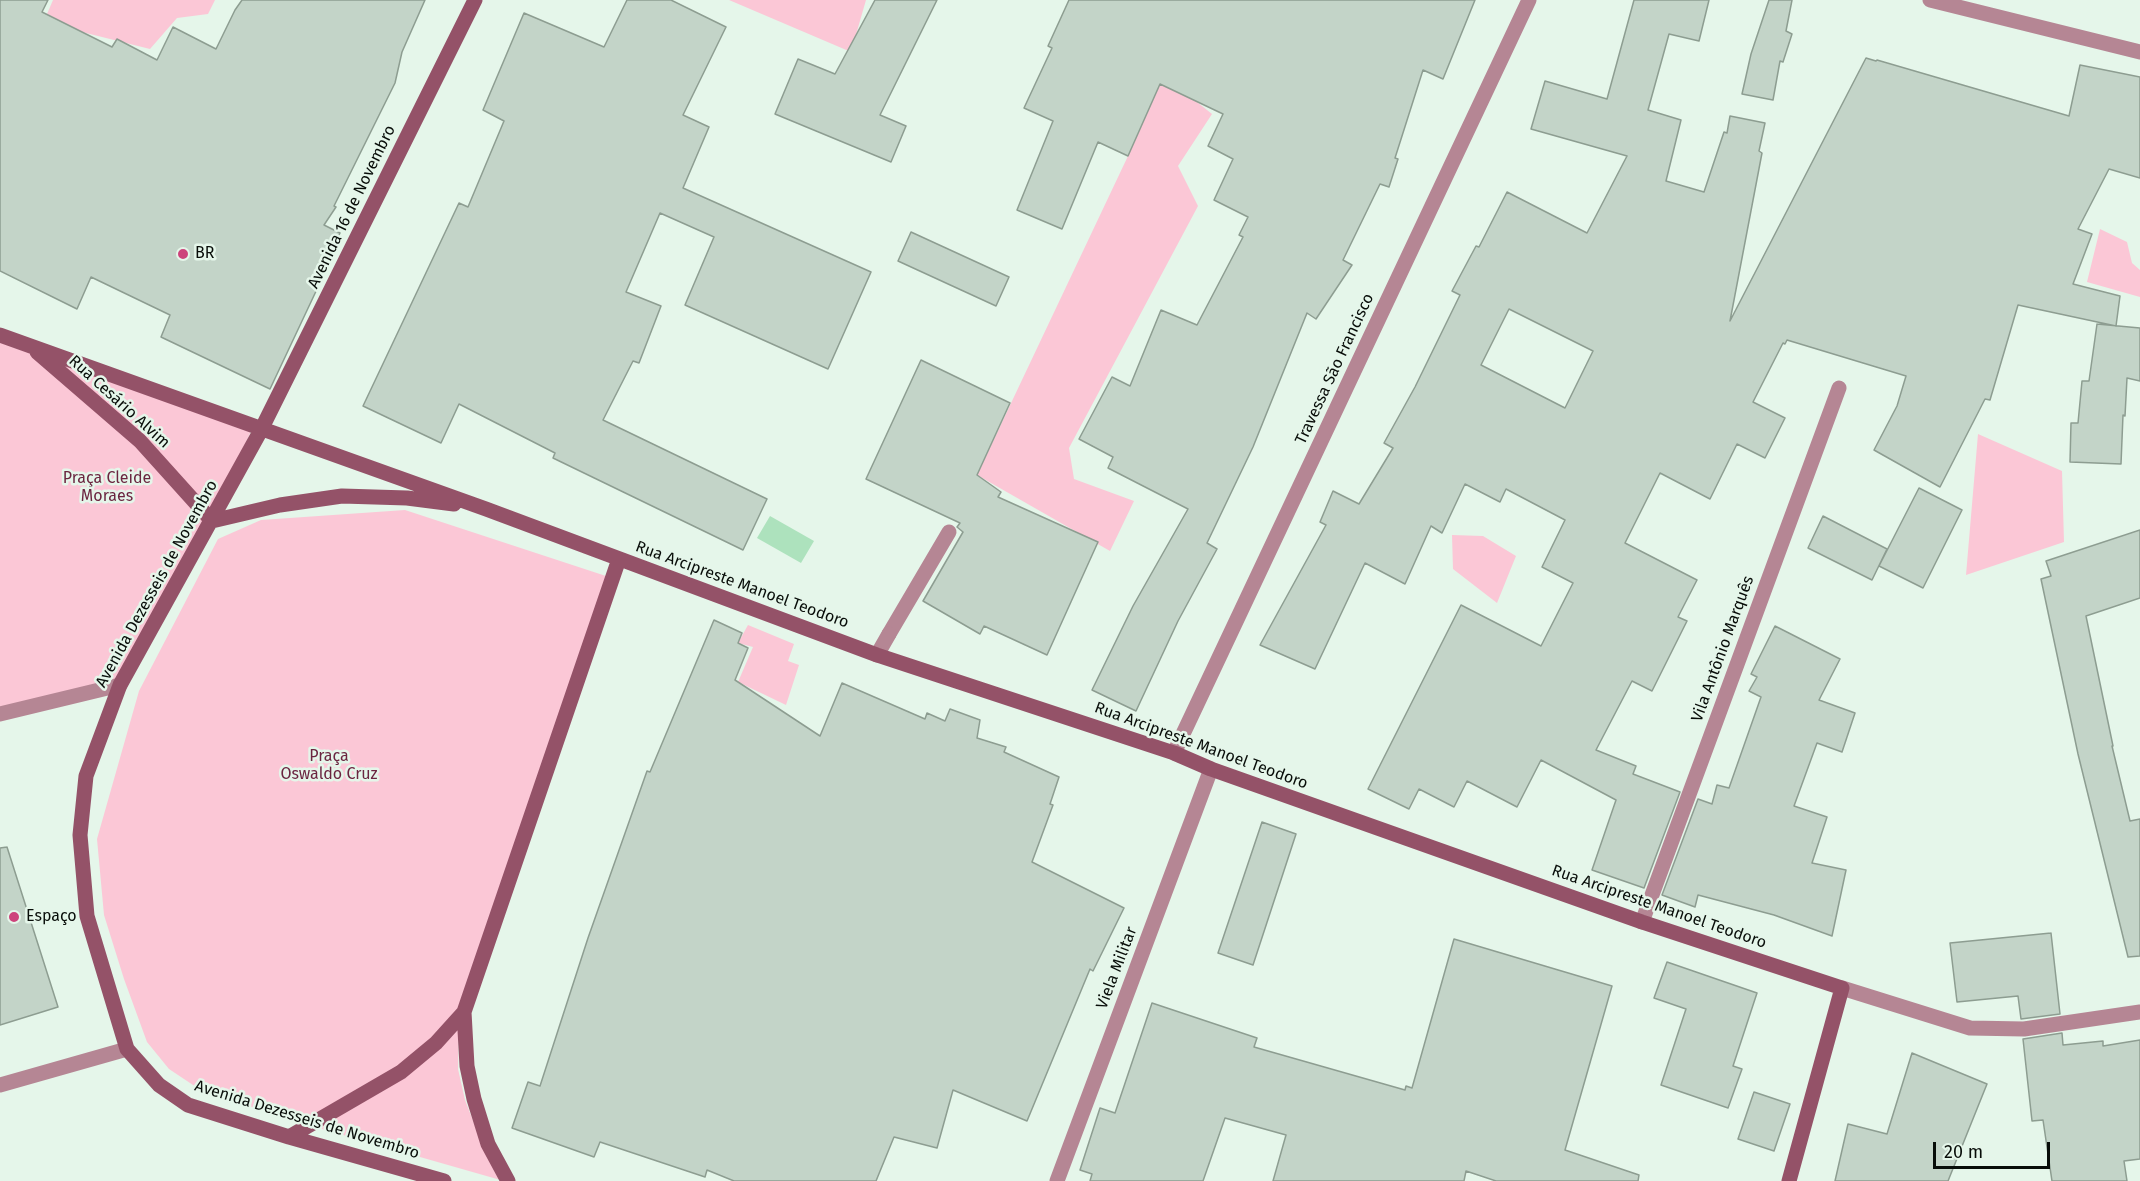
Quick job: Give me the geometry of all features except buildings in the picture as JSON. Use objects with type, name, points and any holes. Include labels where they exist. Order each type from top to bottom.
[{"type":"main road","name":"Avenida 16 de Novembro","points":[[261,430],[475,0]]},
{"type":"main road","name":"Rua Cesário Alvim","points":[[0,335],[261,430]]},
{"type":"main road","name":"Rua Cesário Alvim","points":[[30,346],[140,441],[212,521]]},
{"type":"main road","name":"Rua Arcipreste Manoel Teodoro","points":[[261,430],[486,509],[877,655],[1173,753],[1211,769],[1642,922],[1842,988]]},
{"type":"main road","name":"Avenida Dezesseis de Novembro","points":[[261,430],[120,684],[86,776],[80,835],[87,916],[128,1049],[159,1085],[188,1105],[289,1137],[444,1181]]},
{"type":"main road","points":[[212,521],[280,505],[342,496],[406,498],[486,509]]},
{"type":"main road","points":[[508,1181],[489,1144],[474,1099],[467,1066],[464,1012],[619,559]]},
{"type":"main road","points":[[1790,1181],[1842,988]]},
{"type":"main road","points":[[289,1137],[401,1072],[436,1043],[464,1012]]},
{"type":"street","name":"Travessa São Francisco","points":[[1173,753],[1529,0]]},
{"type":"street","points":[[1930,0],[2140,52]]},
{"type":"street","name":"Vila Antônio Marquês","points":[[1642,922],[1839,388]]},
{"type":"street","points":[[877,655],[950,532]]},
{"type":"street","points":[[0,714],[120,684]]},
{"type":"street","name":"Viela Militar","points":[[1057,1181],[1211,769]]},
{"type":"street","name":"Rua Arcipreste Manoel Teodoro","points":[[1842,988],[1970,1028],[2024,1029],[2140,1012]]},
{"type":"street","points":[[0,1085],[128,1049]]},
{"type":"green space","points":[[53,0],[215,0],[208,14],[177,18],[150,49],[82,32],[47,14]]},
{"type":"green space","points":[[729,0],[866,0],[851,52]]},
{"type":"green space","points":[[1162,74],[1212,114],[1178,166],[1198,206],[1069,448],[1074,479],[1134,501],[1110,551],[977,475],[1128,156]]},
{"type":"green space","points":[[2100,229],[2127,242],[2132,263],[2140,270],[2140,297],[2087,282]]},
{"type":"green space","name":"Praça Cleide Moraes","points":[[0,334],[254,424],[212,521],[120,685],[0,714]]},
{"type":"green space","points":[[1978,434],[2062,471],[2064,542],[1966,575]]},
{"type":"green space","name":"Praça Oswaldo Cruz","points":[[405,510],[612,578],[459,1011],[458,1069],[465,1100],[477,1131],[504,1181],[287,1119],[199,1089],[169,1069],[147,1042],[104,915],[97,839],[139,691],[218,539],[261,520]]},
{"type":"green space","points":[[1452,535],[1483,536],[1516,556],[1497,603],[1453,569]]},
{"type":"green space","points":[[748,625],[794,644],[788,661],[799,665],[786,705],[738,682],[753,647],[738,643]]},
{"type":"shaded area","points":[[770,516],[814,541],[801,563],[757,538]]},
{"type":"place","name":"BR","points":[[183,254]]},
{"type":"place","name":"Espaço","points":[[14,917]]}]
